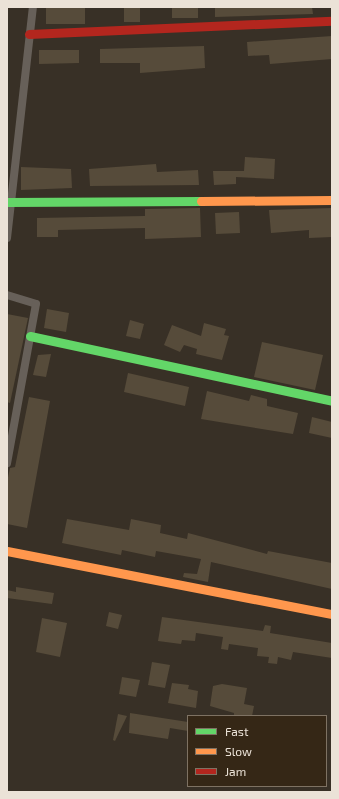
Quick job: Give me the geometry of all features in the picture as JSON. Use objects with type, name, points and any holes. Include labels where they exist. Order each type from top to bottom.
[{"type":"street","points":[[7,238],[9,202],[33,7]]},
{"type":"street","points":[[29,34],[332,20]]},
{"type":"street","points":[[9,202],[332,200]]},
{"type":"street","points":[[7,295],[36,304],[7,463]]},
{"type":"street","points":[[30,336],[332,401]]},
{"type":"street","points":[[7,551],[332,614]]},
{"type":"building","points":[[46,7],[85,7],[85,24],[46,24]]},
{"type":"building","points":[[124,7],[140,7],[140,22],[124,22]]},
{"type":"building","points":[[172,7],[198,7],[198,18],[172,18]]},
{"type":"building","points":[[215,7],[312,7],[313,14],[215,17]]},
{"type":"building","points":[[332,36],[332,59],[270,64],[269,55],[248,56],[247,42]]},
{"type":"building","points":[[204,46],[205,68],[140,73],[140,63],[100,63],[100,49]]},
{"type":"building","points":[[39,50],[79,50],[79,63],[39,64]]},
{"type":"building","points":[[245,157],[275,159],[274,179],[236,177],[236,184],[214,185],[213,171],[244,171]]},
{"type":"building","points":[[156,164],[157,172],[198,170],[199,185],[90,186],[89,169]]},
{"type":"building","points":[[21,167],[71,169],[72,188],[21,190]]},
{"type":"building","points":[[200,208],[201,237],[145,239],[145,228],[58,230],[58,237],[37,237],[37,218],[145,216],[145,209]]},
{"type":"building","points":[[332,208],[332,237],[309,238],[309,230],[271,233],[269,210]]},
{"type":"building","points":[[239,212],[240,233],[216,234],[215,213]]},
{"type":"building","points":[[47,309],[69,313],[66,332],[44,328]]},
{"type":"building","points":[[7,314],[28,318],[10,403],[7,402]]},
{"type":"building","points":[[130,320],[144,324],[140,339],[126,336]]},
{"type":"building","points":[[204,323],[226,329],[224,335],[229,336],[222,360],[196,354],[197,349],[184,345],[180,352],[164,345],[172,325],[201,336]]},
{"type":"building","points":[[262,342],[323,355],[315,390],[254,377]]},
{"type":"building","points":[[51,354],[46,377],[33,375],[38,355]]},
{"type":"building","points":[[128,373],[189,387],[185,406],[124,392]]},
{"type":"building","points":[[207,391],[249,401],[251,395],[267,399],[267,406],[298,413],[293,434],[201,419]]},
{"type":"building","points":[[29,397],[50,401],[27,528],[7,524],[7,482],[10,468],[15,467]]},
{"type":"building","points":[[312,417],[332,422],[332,438],[309,433]]},
{"type":"building","points":[[67,519],[129,530],[131,519],[161,525],[160,533],[187,539],[188,533],[267,554],[268,551],[332,563],[332,589],[211,562],[208,582],[183,577],[184,573],[197,574],[201,559],[156,551],[155,557],[122,550],[121,555],[62,543]]},
{"type":"building","points":[[16,587],[54,593],[52,604],[7,598],[7,590],[16,592]]},
{"type":"building","points":[[109,612],[122,615],[118,629],[106,626]]},
{"type":"building","points":[[162,617],[263,631],[265,625],[271,626],[270,633],[332,643],[332,658],[293,652],[291,660],[278,657],[277,664],[268,663],[269,657],[257,656],[258,648],[229,644],[228,650],[221,649],[223,637],[196,633],[195,641],[182,640],[181,644],[158,641]]},
{"type":"building","points":[[42,618],[67,623],[60,657],[36,652]]},
{"type":"building","points":[[152,662],[170,665],[165,688],[148,685]]},
{"type":"building","points":[[122,677],[140,680],[136,697],[119,694]]},
{"type":"building","points":[[172,683],[189,685],[188,689],[198,691],[196,708],[168,703]]},
{"type":"building","points":[[222,684],[247,688],[244,704],[254,706],[252,715],[234,715],[234,713],[210,706],[213,686]]},
{"type":"building","points":[[130,713],[187,722],[187,731],[170,728],[168,739],[129,733]]},
{"type":"building","points":[[118,714],[127,716],[115,741],[113,740]]},
{"type":"traffic: fast","points":[[7,202],[201,201]]},
{"type":"traffic: fast","points":[[30,336],[332,401]]},
{"type":"traffic: slow","points":[[201,201],[332,200]]},
{"type":"traffic: slow","points":[[7,551],[332,614]]},
{"type":"traffic: jam","points":[[29,34],[332,21]]}]
